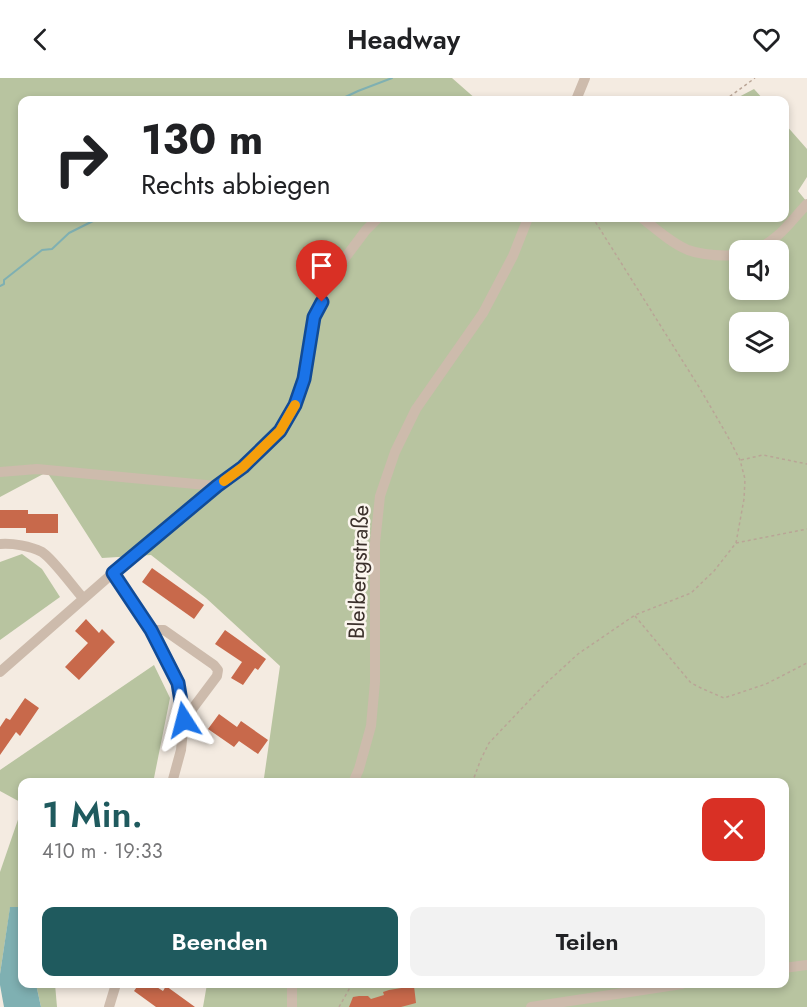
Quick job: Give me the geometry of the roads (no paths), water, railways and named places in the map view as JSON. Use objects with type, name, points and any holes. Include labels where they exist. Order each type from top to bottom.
[{"type":"street","points":[[578,96],[585,78]]},
{"type":"street","points":[[774,240],[807,204]]},
{"type":"street","points":[[0,672],[83,598],[243,467],[280,431],[295,405],[304,379],[314,317],[336,270],[374,222]]},
{"type":"street","name":"Bleibergstraße","points":[[355,778],[371,726],[375,682],[375,543],[380,496],[395,452],[416,409],[483,313],[513,256],[526,222]]},
{"type":"street","points":[[647,222],[689,250],[719,256],[729,256]]},
{"type":"street","points":[[0,472],[37,469],[217,486]]},
{"type":"street","points":[[0,544],[21,545],[42,552],[83,598]]},
{"type":"street","points":[[113,573],[151,630],[178,683],[184,720],[181,750],[173,778]]},
{"type":"street","points":[[151,630],[164,630],[218,670],[217,676],[184,720]]},
{"type":"street","points":[[789,967],[807,965]]},
{"type":"street","points":[[109,1007],[115,988]]},
{"type":"street","points":[[292,988],[292,1007]]},
{"type":"street","points":[[531,1007],[656,988]]},
{"type":"water","points":[[10,907],[18,907],[18,988],[37,988],[41,1007],[4,1007],[0,974]]},
{"type":"waterway","points":[[347,96],[392,78]]},
{"type":"waterway","points":[[0,286],[4,284],[4,280],[42,250],[52,249],[69,233],[91,222]]}]
